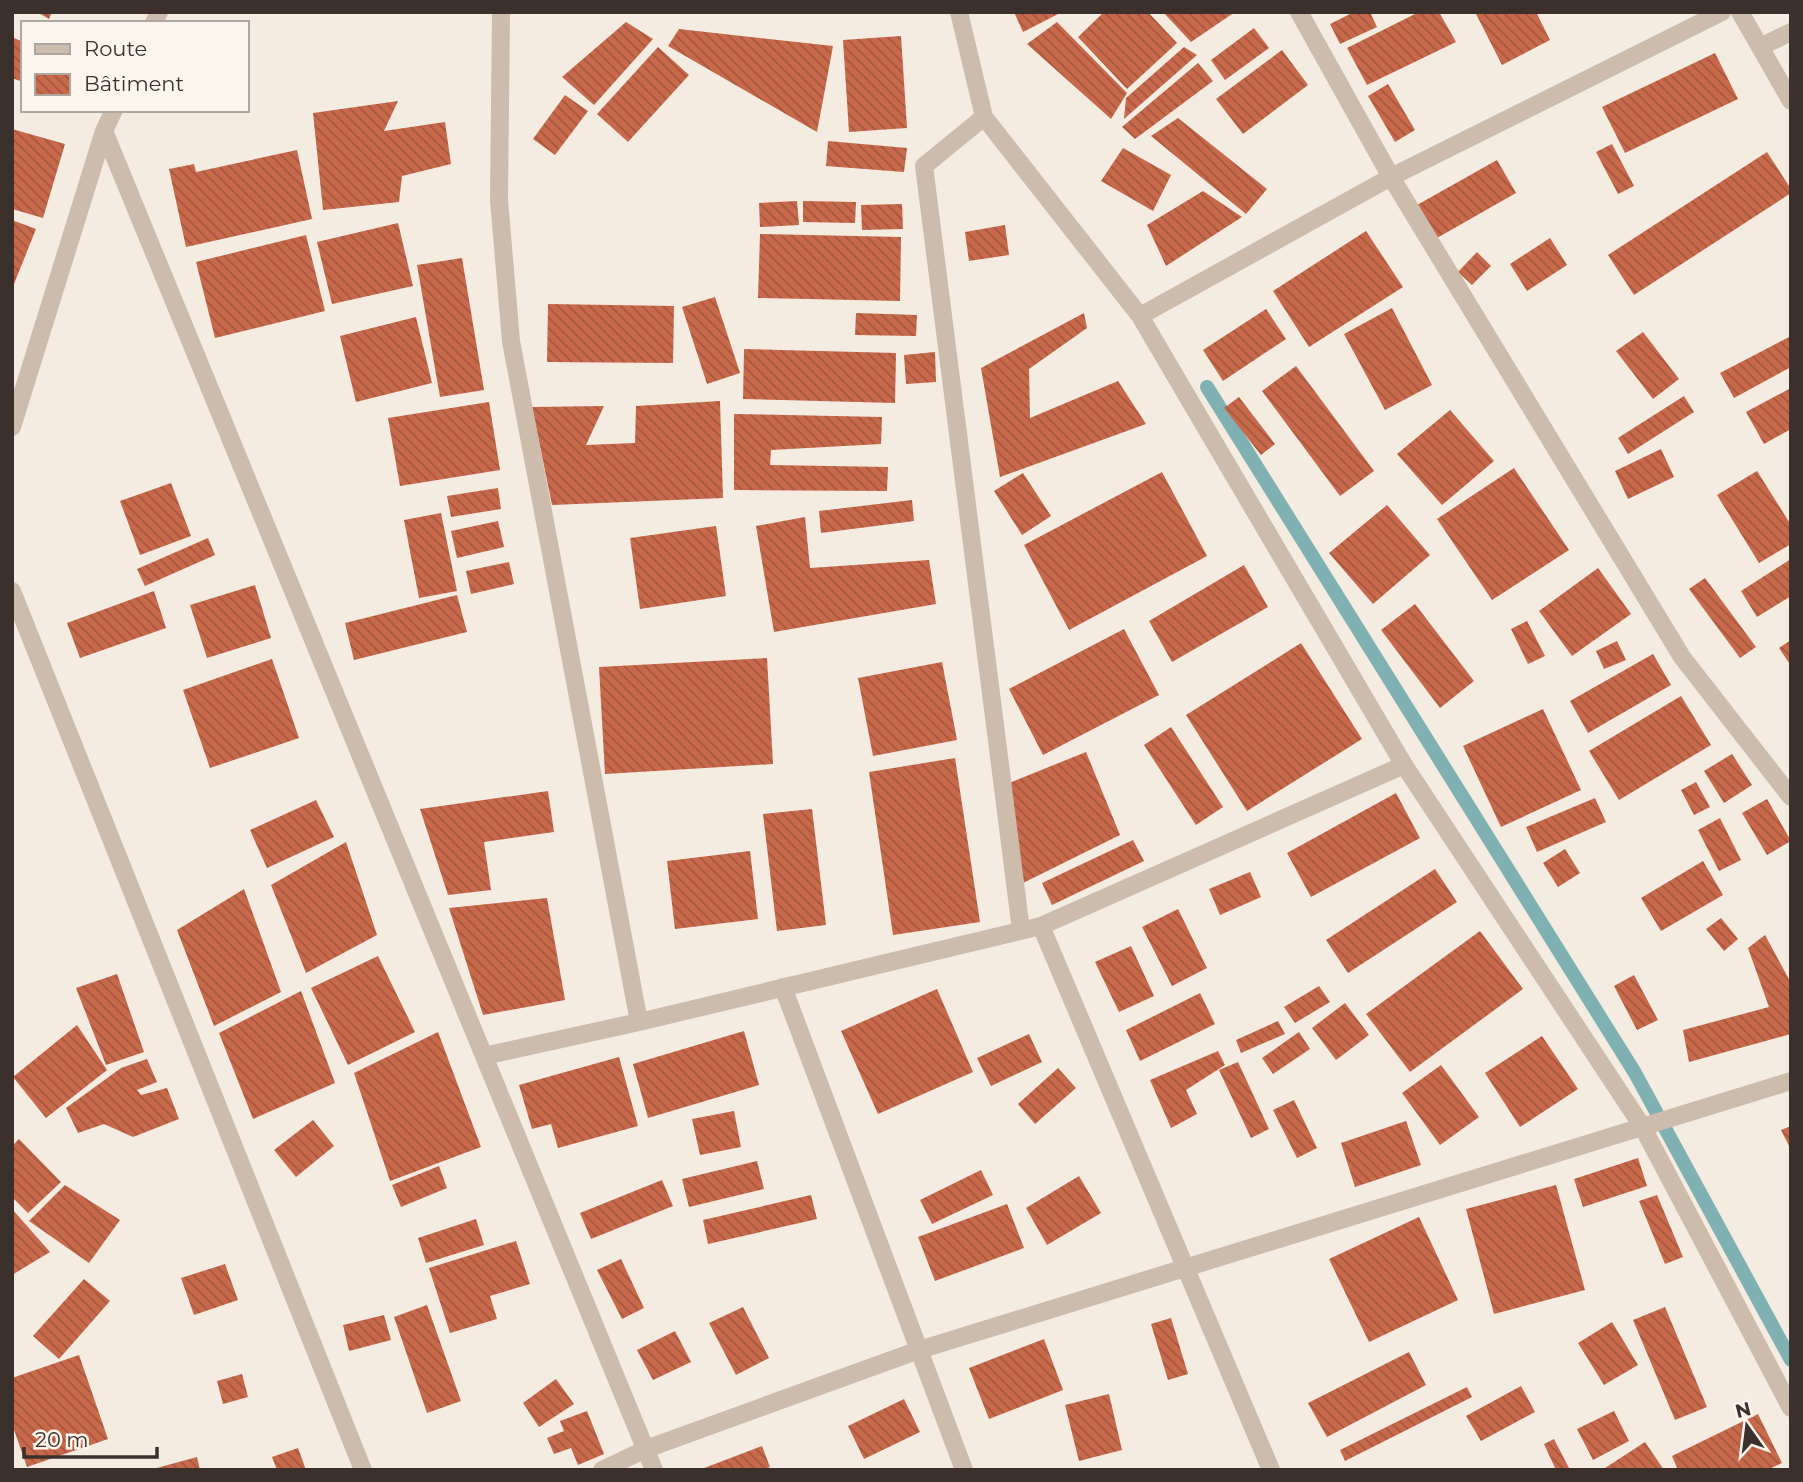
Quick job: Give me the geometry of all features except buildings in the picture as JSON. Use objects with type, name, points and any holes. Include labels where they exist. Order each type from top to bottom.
[{"type":"street","points":[[501,12],[499,200],[511,341],[639,1022]]},
{"type":"street","points":[[959,12],[984,117],[1140,316],[1404,765],[1642,1126],[1791,1408]]},
{"type":"street","points":[[1299,12],[1391,177],[1682,657],[1791,797]]},
{"type":"street","points":[[1140,316],[1391,177],[1723,12]]},
{"type":"street","points":[[1740,12],[1791,101]]},
{"type":"street","points":[[1760,47],[1791,32]]},
{"type":"street","points":[[12,427],[104,131],[113,112]]},
{"type":"street","points":[[984,117],[924,166],[1021,930]]},
{"type":"street","points":[[104,131],[654,1470]]},
{"type":"street","points":[[12,591],[363,1470]]},
{"type":"street","points":[[484,1056],[639,1022],[1041,926],[1404,765]]},
{"type":"street","points":[[1041,926],[1271,1470]]},
{"type":"street","points":[[783,987],[964,1470]]},
{"type":"street","points":[[602,1470],[646,1449],[919,1350],[1791,1081]]},
{"type":"waterway","points":[[1207,387],[1635,1073],[1791,1360]]}]
